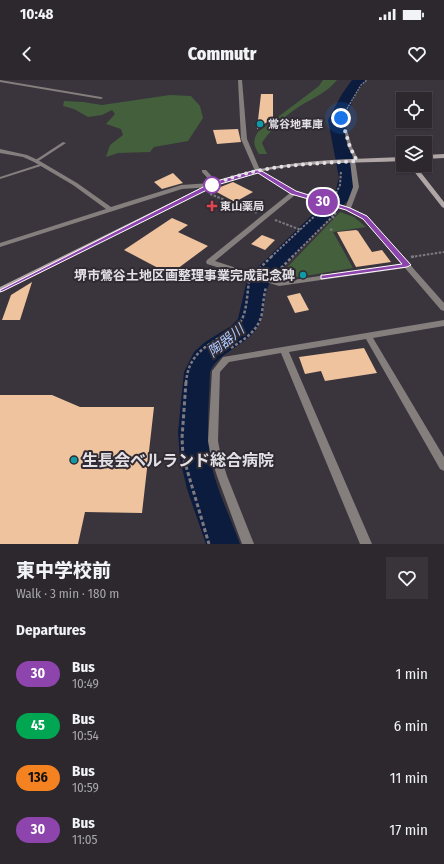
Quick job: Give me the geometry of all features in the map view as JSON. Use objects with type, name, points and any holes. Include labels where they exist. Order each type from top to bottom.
[{"type":"street","points":[[240,80],[244,139],[258,171],[294,192],[339,208],[348,209],[365,217],[444,308]]},
{"type":"street","points":[[0,81],[101,98]]},
{"type":"street","points":[[0,151],[25,156],[42,165],[76,184],[110,210]]},
{"type":"street","points":[[432,157],[444,156]]},
{"type":"street","points":[[0,290],[213,184],[258,171],[293,165],[396,159]]},
{"type":"street","points":[[348,209],[356,187],[353,161]]},
{"type":"street","points":[[417,172],[444,206]]},
{"type":"street","points":[[0,245],[182,186],[213,184]]},
{"type":"street","points":[[294,192],[210,262],[279,284],[407,265]]},
{"type":"street","points":[[248,544],[222,476],[213,441],[216,371],[226,359],[444,323]]},
{"type":"street","points":[[368,336],[444,466]]},
{"type":"street","points":[[284,350],[366,544]]},
{"type":"lane","points":[[344,130],[353,161]]},
{"type":"lane","points":[[36,162],[64,143]]},
{"type":"lane","points":[[0,178],[42,165]]},
{"type":"lane","points":[[204,171],[213,184]]},
{"type":"path","points":[[344,130],[341,118],[361,84],[367,80]]},
{"type":"path","points":[[335,196],[340,185],[341,171]]},
{"type":"path","points":[[208,193],[261,214]]},
{"type":"path","points":[[228,350],[252,334],[258,326],[261,318],[268,280],[332,217],[339,208]]},
{"type":"path","points":[[254,276],[319,213]]},
{"type":"path","points":[[332,217],[336,218]]},
{"type":"path","points":[[271,218],[301,230]]},
{"type":"path","points":[[401,258],[444,252]]},
{"type":"green space","points":[[323,80],[337,80],[322,93],[294,110],[281,121],[262,143],[267,154],[259,154],[254,143],[258,132],[319,86]]},
{"type":"green space","points":[[170,95],[191,96],[200,106],[203,118],[188,141],[154,147],[150,152],[118,153],[106,157],[110,145],[123,135],[121,129],[106,124],[115,114],[112,110],[102,115],[88,117],[74,109],[63,106],[64,101],[102,105]]},
{"type":"green space","points":[[340,212],[354,217],[366,227],[333,232],[353,268],[281,280],[276,279]]},
{"type":"building","points":[[261,94],[273,94],[273,118],[257,129]]},
{"type":"building","points":[[238,129],[241,142],[217,144],[213,130]]},
{"type":"building","points":[[173,173],[183,183],[162,189],[154,182]]},
{"type":"building","points":[[233,182],[253,192],[235,202],[213,190]]},
{"type":"building","points":[[172,218],[188,225],[178,232],[208,246],[177,269],[158,268],[124,250]]},
{"type":"building","points":[[356,230],[372,252],[382,250],[391,262],[356,267],[337,232]]},
{"type":"building","points":[[262,235],[275,240],[265,250],[251,244]]},
{"type":"building","points":[[32,282],[20,320],[2,320],[11,295]]},
{"type":"building","points":[[300,293],[309,310],[295,313],[287,296]]},
{"type":"building","points":[[364,348],[377,373],[325,381],[321,371],[305,374],[299,357]]},
{"type":"building","name":"生長会ベルランド総合病院","points":[[0,395],[52,395],[80,407],[154,407],[142,513],[85,512],[78,544],[0,544]]},
{"type":"waterway","name":"陶器川","points":[[223,544],[203,489],[195,459],[193,432],[197,372],[203,359],[214,349],[240,332],[248,323],[252,314],[257,284],[264,274],[343,196],[346,190],[348,178],[336,120],[349,94],[359,80]]},
{"type":"bus line","name":"30","points":[[0,290],[215,183],[249,172],[258,171],[287,189],[304,196],[348,209],[365,217],[373,224],[407,265],[324,277]]},
{"type":"place","name":"鴬谷地車庫","points":[[260,124]]},
{"type":"place","name":"東山薬局","points":[[212,206]]},
{"type":"place","name":"堺市鶯谷土地区画整理事業完成記念碑","points":[[303,275]]},
{"type":"place","name":"生長会ベルランド総合病院","points":[[74,460]]},
{"type":"route","points":[[212,185],[249,172],[272,168],[317,163],[357,161],[350,147],[341,118]]}]
